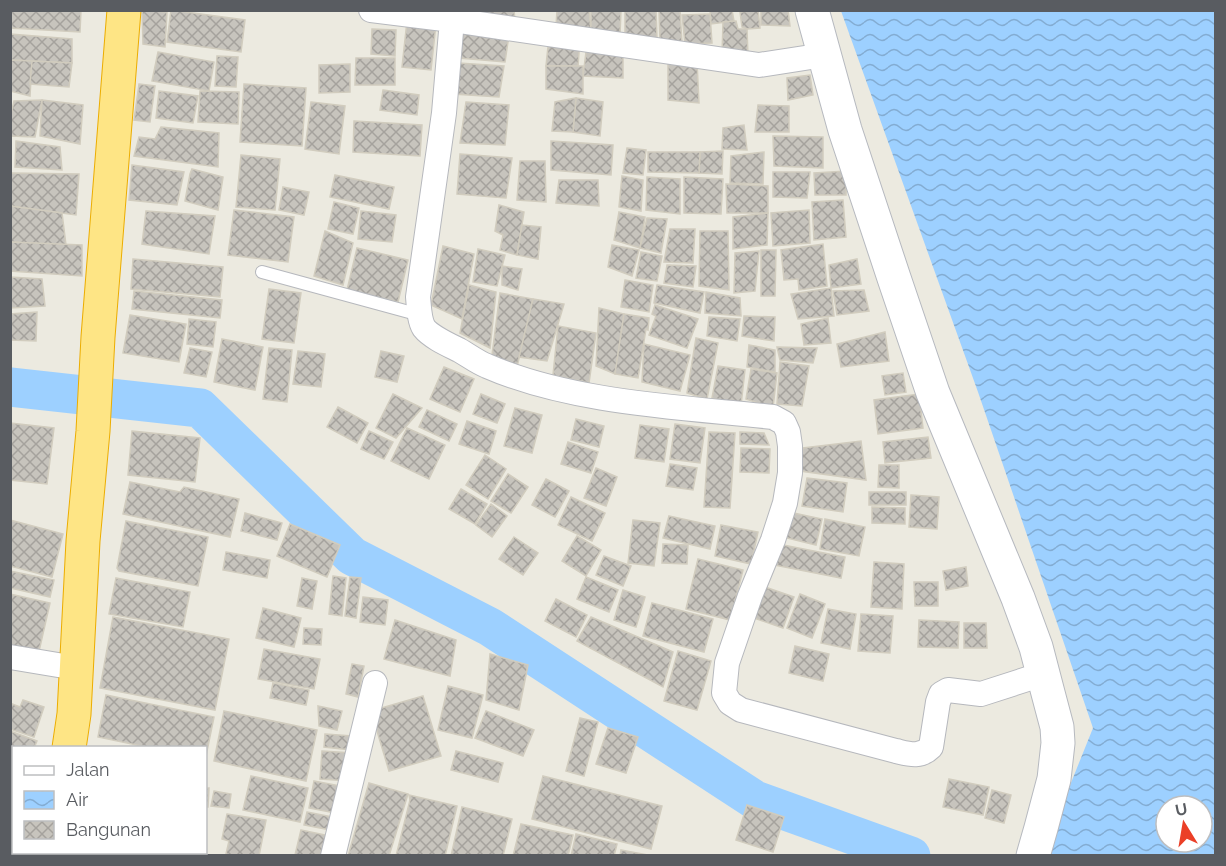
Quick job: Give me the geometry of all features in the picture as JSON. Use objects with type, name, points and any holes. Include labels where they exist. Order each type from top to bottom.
[{"type":"highway","points":[[69,746],[74,714],[83,541],[124,10]]},
{"type":"street","points":[[371,10],[759,65],[824,55]]},
{"type":"street","points":[[812,10],[849,142],[933,393],[1036,647],[1057,727],[1058,743],[1054,779],[1037,842]]},
{"type":"street","points":[[452,20],[444,113],[418,297],[424,328],[437,339],[486,366],[530,381],[576,394],[773,417],[784,423],[788,432],[790,473],[784,503],[773,540],[750,596],[727,663],[724,693],[730,703],[741,710],[896,751],[919,754],[926,752],[930,747],[941,694],[948,690],[981,694],[1043,674]]},
{"type":"street","points":[[10,657],[76,668]]},
{"type":"street","points":[[333,855],[375,683]]},
{"type":"lane","points":[[262,272],[420,315]]},
{"type":"water","points":[[841,11],[1215,11],[1215,855],[1042,855],[1093,728],[978,392]]},
{"type":"building","points":[[10,10],[81,10],[80,32],[10,28]]},
{"type":"building","points":[[142,10],[167,12],[165,47],[143,44]]},
{"type":"building","points":[[171,10],[245,20],[241,52],[167,42]]},
{"type":"building","points":[[488,10],[514,10],[515,21],[487,16]]},
{"type":"building","points":[[557,10],[589,10],[591,30],[556,27]]},
{"type":"building","points":[[591,10],[621,10],[620,35],[591,30]]},
{"type":"building","points":[[625,10],[656,10],[657,39],[625,36]]},
{"type":"building","points":[[659,10],[680,10],[682,43],[660,42]]},
{"type":"building","points":[[710,10],[732,10],[734,21],[711,24]]},
{"type":"building","points":[[758,10],[760,28],[742,27],[740,12]]},
{"type":"building","points":[[788,10],[790,26],[761,25],[761,11]]},
{"type":"building","points":[[710,14],[712,43],[685,44],[682,15]]},
{"type":"building","points":[[407,21],[436,24],[431,70],[402,67]]},
{"type":"building","points":[[736,21],[738,29],[747,29],[748,56],[722,55],[723,22]]},
{"type":"building","points":[[372,29],[396,30],[395,56],[371,54]]},
{"type":"building","points":[[462,31],[509,35],[505,62],[459,58]]},
{"type":"building","points":[[10,34],[72,39],[72,63],[10,60]]},
{"type":"building","points":[[549,37],[580,40],[578,66],[546,66]]},
{"type":"building","points":[[587,44],[623,46],[623,78],[583,76]]},
{"type":"building","points":[[158,52],[214,62],[209,91],[152,81]]},
{"type":"building","points":[[217,56],[238,57],[236,87],[215,86]]},
{"type":"building","points":[[356,58],[395,58],[395,85],[355,85]]},
{"type":"building","points":[[10,60],[32,61],[30,96],[10,91]]},
{"type":"building","points":[[668,60],[697,62],[699,103],[668,100]]},
{"type":"building","points":[[32,61],[72,63],[69,87],[30,84]]},
{"type":"building","points":[[458,63],[504,66],[499,97],[453,94]]},
{"type":"building","points":[[350,64],[350,92],[319,93],[319,65]]},
{"type":"building","points":[[546,66],[583,66],[583,94],[546,89]]},
{"type":"building","points":[[810,75],[813,95],[788,100],[787,78]]},
{"type":"building","points":[[139,84],[155,86],[150,122],[134,120]]},
{"type":"building","points":[[244,84],[306,88],[302,146],[240,142]]},
{"type":"building","points":[[383,90],[419,95],[417,115],[380,110]]},
{"type":"building","points":[[159,91],[198,96],[193,123],[156,118]]},
{"type":"building","points":[[200,91],[239,92],[238,124],[198,122]]},
{"type":"building","points":[[576,98],[603,102],[600,136],[573,132]]},
{"type":"building","points":[[576,98],[573,132],[552,131],[555,102]]},
{"type":"building","points":[[42,100],[83,105],[80,144],[40,136]]},
{"type":"building","points":[[42,100],[35,137],[10,136],[10,118],[14,101]]},
{"type":"building","points":[[311,102],[345,106],[339,154],[305,149]]},
{"type":"building","points":[[466,102],[509,105],[505,145],[460,143]]},
{"type":"building","points":[[758,105],[789,106],[789,132],[755,132]]},
{"type":"building","points":[[354,121],[422,125],[420,156],[353,152]]},
{"type":"building","points":[[744,125],[747,150],[722,149],[723,128]]},
{"type":"building","points":[[161,127],[219,133],[218,167],[134,156],[139,137],[155,139]]},
{"type":"building","points":[[773,136],[823,137],[823,168],[774,166]]},
{"type":"building","points":[[16,141],[60,147],[62,170],[15,167]]},
{"type":"building","points":[[551,141],[613,145],[611,175],[551,170]]},
{"type":"building","points":[[627,148],[646,150],[643,175],[623,173]]},
{"type":"building","points":[[723,151],[722,174],[699,173],[700,152]]},
{"type":"building","points":[[648,152],[700,152],[699,173],[648,172]]},
{"type":"building","points":[[764,152],[763,184],[730,183],[731,156]]},
{"type":"building","points":[[460,154],[512,158],[506,198],[457,194]]},
{"type":"building","points":[[241,155],[280,159],[275,210],[236,207]]},
{"type":"building","points":[[520,161],[545,161],[546,202],[517,200]]},
{"type":"building","points":[[132,165],[184,172],[177,205],[129,200]]},
{"type":"building","points":[[192,169],[223,177],[218,210],[185,201]]},
{"type":"building","points":[[847,171],[846,195],[815,195],[814,173]]},
{"type":"building","points":[[773,172],[810,172],[807,198],[773,197]]},
{"type":"building","points":[[10,173],[79,174],[76,215],[10,206]]},
{"type":"building","points":[[335,175],[394,187],[389,209],[330,197]]},
{"type":"building","points":[[622,176],[643,180],[641,211],[619,207]]},
{"type":"building","points":[[647,177],[680,179],[680,214],[646,210]]},
{"type":"building","points":[[684,177],[723,179],[721,214],[684,213]]},
{"type":"building","points":[[559,180],[598,180],[599,206],[556,203]]},
{"type":"building","points":[[726,184],[768,186],[768,213],[727,213]]},
{"type":"building","points":[[283,187],[309,192],[304,215],[279,210]]},
{"type":"building","points":[[843,200],[846,237],[814,240],[812,202]]},
{"type":"building","points":[[334,202],[359,208],[353,234],[328,229]]},
{"type":"building","points":[[499,205],[524,212],[517,255],[500,250],[503,235],[495,231]]},
{"type":"building","points":[[10,206],[62,213],[66,245],[10,242]]},
{"type":"building","points":[[234,210],[294,217],[288,262],[228,255]]},
{"type":"building","points":[[809,210],[810,243],[773,246],[771,213]]},
{"type":"building","points":[[146,211],[215,216],[209,254],[142,244]]},
{"type":"building","points":[[361,211],[396,215],[392,242],[358,239]]},
{"type":"building","points":[[619,212],[645,217],[640,248],[614,240]]},
{"type":"building","points":[[768,213],[767,245],[733,249],[733,217]]},
{"type":"building","points":[[647,218],[667,219],[661,253],[640,248]]},
{"type":"building","points":[[522,225],[541,227],[538,259],[517,255]]},
{"type":"building","points":[[670,229],[695,229],[693,263],[664,262]]},
{"type":"building","points":[[325,231],[353,243],[343,285],[314,276]]},
{"type":"building","points":[[700,231],[728,231],[729,290],[699,286]]},
{"type":"building","points":[[10,242],[82,245],[82,276],[10,271]]},
{"type":"building","points":[[823,244],[827,286],[799,290],[798,279],[784,280],[781,250]]},
{"type":"building","points":[[612,245],[639,250],[632,276],[608,267]]},
{"type":"building","points":[[443,246],[474,254],[462,319],[431,305]]},
{"type":"building","points":[[357,248],[408,260],[398,302],[347,290]]},
{"type":"building","points":[[478,249],[505,255],[497,286],[473,282]]},
{"type":"building","points":[[761,250],[776,250],[775,296],[761,296]]},
{"type":"building","points":[[759,251],[755,291],[734,293],[735,253]]},
{"type":"building","points":[[641,252],[662,256],[657,281],[636,278]]},
{"type":"building","points":[[133,259],[223,267],[220,297],[131,289]]},
{"type":"building","points":[[857,259],[861,284],[831,288],[829,265]]},
{"type":"building","points":[[667,265],[696,266],[693,287],[664,283]]},
{"type":"building","points":[[502,266],[522,269],[518,290],[502,285]]},
{"type":"building","points":[[10,277],[42,279],[45,306],[10,308]]},
{"type":"building","points":[[625,280],[653,285],[649,312],[621,307]]},
{"type":"building","points":[[469,285],[496,292],[490,348],[460,333]]},
{"type":"building","points":[[657,285],[704,292],[700,313],[654,303]]},
{"type":"building","points":[[831,288],[834,316],[798,319],[791,294]]},
{"type":"building","points":[[269,289],[301,293],[294,343],[262,339]]},
{"type":"building","points":[[864,290],[869,311],[837,315],[833,291]]},
{"type":"building","points":[[134,291],[222,300],[220,318],[132,309]]},
{"type":"building","points":[[706,292],[740,298],[741,316],[705,313]]},
{"type":"building","points":[[500,293],[533,299],[517,367],[492,355]]},
{"type":"building","points":[[533,299],[564,304],[547,361],[519,357]]},
{"type":"building","points":[[655,305],[698,319],[687,348],[649,335],[656,316],[652,314]]},
{"type":"building","points":[[599,308],[624,314],[615,374],[596,366]]},
{"type":"building","points":[[37,312],[36,341],[10,340],[10,314]]},
{"type":"building","points":[[624,314],[649,318],[638,378],[615,374]]},
{"type":"building","points":[[130,315],[186,324],[179,362],[123,353]]},
{"type":"building","points":[[744,316],[775,317],[774,341],[742,336]]},
{"type":"building","points":[[709,317],[740,319],[737,341],[707,336]]},
{"type":"building","points":[[828,318],[831,343],[804,345],[801,324]]},
{"type":"building","points":[[189,319],[216,322],[213,347],[187,344]]},
{"type":"building","points":[[558,326],[596,333],[589,383],[553,375]]},
{"type":"building","points":[[885,332],[889,361],[841,367],[837,344]]},
{"type":"building","points":[[696,338],[718,343],[707,399],[687,393]]},
{"type":"building","points":[[222,339],[263,347],[255,390],[214,382]]},
{"type":"building","points":[[644,344],[690,355],[680,391],[642,382]]},
{"type":"building","points":[[749,345],[775,350],[775,372],[747,367]]},
{"type":"building","points":[[777,347],[817,348],[813,363],[780,360]]},
{"type":"building","points":[[190,348],[212,352],[206,377],[184,373]]},
{"type":"building","points":[[269,348],[292,350],[287,402],[263,399]]},
{"type":"building","points":[[298,351],[325,354],[321,387],[293,384]]},
{"type":"building","points":[[381,351],[404,356],[397,382],[375,377]]},
{"type":"building","points":[[780,362],[809,366],[802,406],[777,404]]},
{"type":"building","points":[[718,366],[745,370],[741,405],[712,398]]},
{"type":"building","points":[[444,367],[474,379],[460,412],[430,399]]},
{"type":"building","points":[[751,369],[777,373],[773,408],[746,399]]},
{"type":"building","points":[[903,373],[906,392],[885,395],[882,376]]},
{"type":"building","points":[[393,394],[422,408],[396,438],[376,428]]},
{"type":"building","points":[[481,394],[505,404],[497,423],[473,414]]},
{"type":"building","points":[[919,394],[923,428],[878,434],[874,400]]},
{"type":"building","points":[[338,407],[368,423],[357,443],[327,427]]},
{"type":"building","points":[[515,408],[542,415],[532,453],[504,446]]},
{"type":"building","points":[[427,410],[457,424],[449,441],[419,427]]},
{"type":"building","points":[[576,419],[604,426],[599,447],[571,440]]},
{"type":"building","points":[[467,421],[496,431],[489,454],[459,444]]},
{"type":"building","points":[[10,423],[54,428],[47,484],[10,480]]},
{"type":"building","points":[[675,424],[705,428],[700,463],[670,459]]},
{"type":"building","points":[[640,425],[669,429],[664,462],[635,458]]},
{"type":"building","points":[[407,428],[445,445],[429,479],[391,461]]},
{"type":"building","points":[[132,431],[200,438],[195,482],[128,475]]},
{"type":"building","points":[[369,431],[393,442],[384,459],[361,449]]},
{"type":"building","points":[[709,432],[735,433],[730,508],[704,507]]},
{"type":"building","points":[[740,432],[764,433],[769,445],[740,444]]},
{"type":"building","points":[[928,437],[931,458],[885,463],[883,442]]},
{"type":"building","points":[[861,441],[866,480],[800,471],[803,448]]},
{"type":"building","points":[[568,442],[598,452],[591,473],[561,464]]},
{"type":"building","points":[[741,448],[770,449],[769,473],[740,472]]},
{"type":"building","points":[[485,455],[506,469],[488,499],[466,485]]},
{"type":"building","points":[[670,464],[697,468],[693,490],[666,486]]},
{"type":"building","points":[[879,465],[899,465],[899,488],[878,487]]},
{"type":"building","points":[[596,468],[617,477],[606,506],[584,498]]},
{"type":"building","points":[[508,474],[528,487],[511,513],[491,501]]},
{"type":"building","points":[[807,478],[847,483],[843,512],[802,506]]},
{"type":"building","points":[[546,479],[569,491],[555,517],[532,505]]},
{"type":"building","points":[[130,482],[180,492],[184,487],[239,499],[230,537],[123,514]]},
{"type":"building","points":[[461,489],[487,504],[475,524],[449,509]]},
{"type":"building","points":[[869,492],[906,492],[906,505],[869,505]]},
{"type":"building","points":[[911,495],[939,497],[937,529],[909,527]]},
{"type":"building","points":[[571,497],[605,513],[592,541],[558,525]]},
{"type":"building","points":[[491,504],[507,516],[492,537],[476,525]]},
{"type":"building","points":[[872,507],[905,508],[905,524],[872,523]]},
{"type":"building","points":[[789,512],[822,519],[816,545],[783,537]]},
{"type":"building","points":[[245,513],[282,523],[277,540],[241,531]]},
{"type":"building","points":[[669,516],[715,526],[710,549],[663,538]]},
{"type":"building","points":[[825,519],[865,527],[859,556],[820,549]]},
{"type":"building","points":[[10,520],[63,534],[52,577],[10,566]]},
{"type":"building","points":[[633,520],[660,523],[654,566],[628,563]]},
{"type":"building","points":[[126,521],[208,537],[198,586],[119,571],[117,568]]},
{"type":"building","points":[[290,524],[340,545],[327,577],[277,556]]},
{"type":"building","points":[[721,525],[758,532],[751,564],[715,556]]},
{"type":"building","points":[[577,536],[601,550],[586,576],[562,561]]},
{"type":"building","points":[[514,537],[538,553],[523,575],[499,559]]},
{"type":"building","points":[[663,544],[688,545],[687,564],[662,563]]},
{"type":"building","points":[[778,544],[845,557],[841,578],[774,565]]},
{"type":"building","points":[[226,552],[270,560],[267,578],[223,570]]},
{"type":"building","points":[[604,556],[631,566],[623,586],[596,575]]},
{"type":"building","points":[[698,559],[743,570],[730,620],[686,609]]},
{"type":"building","points":[[874,562],[904,564],[902,609],[871,607]]},
{"type":"building","points":[[966,567],[968,586],[946,590],[943,571]]},
{"type":"building","points":[[10,571],[54,580],[50,597],[10,588]]},
{"type":"building","points":[[333,576],[346,578],[342,616],[329,614]]},
{"type":"building","points":[[350,577],[361,578],[356,618],[345,616]]},
{"type":"building","points":[[586,577],[618,590],[609,612],[577,599]]},
{"type":"building","points":[[116,578],[190,592],[183,627],[109,614]]},
{"type":"building","points":[[302,578],[317,581],[312,609],[297,606]]},
{"type":"building","points":[[914,582],[938,582],[938,606],[915,606]]},
{"type":"building","points":[[765,587],[794,597],[783,628],[754,618]]},
{"type":"building","points":[[623,590],[645,597],[636,627],[614,620]]},
{"type":"building","points":[[10,594],[50,603],[37,660],[10,653]]},
{"type":"building","points":[[800,594],[825,604],[812,638],[787,628]]},
{"type":"building","points":[[363,597],[388,600],[385,625],[360,622]]},
{"type":"building","points":[[556,599],[587,615],[576,637],[545,621]]},
{"type":"building","points":[[652,603],[713,619],[704,652],[643,636]]},
{"type":"building","points":[[263,608],[301,618],[294,647],[256,638]]},
{"type":"building","points":[[828,609],[856,614],[850,649],[821,643]]},
{"type":"building","points":[[861,614],[893,616],[890,653],[858,651]]},
{"type":"building","points":[[113,617],[229,639],[215,710],[100,688]]},
{"type":"building","points":[[591,617],[673,652],[663,687],[577,641]]},
{"type":"building","points":[[395,620],[456,640],[450,676],[384,659]]},
{"type":"building","points":[[919,620],[959,622],[958,648],[918,647]]},
{"type":"building","points":[[964,623],[986,623],[987,648],[964,648]]},
{"type":"building","points":[[304,628],[322,629],[321,645],[303,644]]},
{"type":"building","points":[[795,646],[829,654],[823,681],[789,673]]},
{"type":"building","points":[[264,649],[320,659],[314,689],[258,679]]},
{"type":"building","points":[[678,651],[711,661],[697,710],[664,701]]},
{"type":"building","points":[[490,654],[528,665],[519,710],[486,700]]},
{"type":"building","points":[[352,664],[364,666],[358,697],[346,694]]},
{"type":"building","points":[[273,683],[309,690],[306,705],[270,698]]},
{"type":"building","points":[[448,686],[483,695],[472,738],[438,730]]},
{"type":"building","points":[[106,695],[214,717],[207,751],[207,746],[141,746],[98,737]]},
{"type":"building","points":[[423,696],[441,756],[389,771],[371,711]]},
{"type":"building","points":[[23,700],[44,707],[34,737],[10,729],[10,703],[20,707]]},
{"type":"building","points":[[318,706],[342,711],[337,730],[319,726]]},
{"type":"building","points":[[224,711],[317,730],[306,781],[214,761]]},
{"type":"building","points":[[486,711],[534,730],[523,756],[475,738]]},
{"type":"building","points":[[580,718],[598,722],[584,776],[566,771]]},
{"type":"building","points":[[608,728],[638,737],[626,773],[596,764]]},
{"type":"building","points":[[10,731],[37,741],[35,746],[12,746],[12,760],[10,760]]},
{"type":"building","points":[[325,734],[352,736],[351,750],[324,747]]},
{"type":"building","points":[[322,751],[352,753],[350,781],[320,779]]},
{"type":"building","points":[[456,751],[503,763],[498,782],[451,770]]},
{"type":"building","points":[[10,764],[12,764],[12,796],[10,795]]},
{"type":"building","points":[[251,776],[308,788],[300,822],[243,810]]},
{"type":"building","points":[[543,776],[662,806],[651,849],[532,819]]},
{"type":"building","points":[[949,779],[989,787],[983,815],[943,807]]},
{"type":"building","points":[[314,781],[346,787],[341,814],[309,808]]},
{"type":"building","points":[[369,783],[408,794],[389,856],[348,856]]},
{"type":"building","points":[[207,788],[209,788],[208,807]]},
{"type":"building","points":[[992,790],[1011,795],[1004,823],[985,818]]},
{"type":"building","points":[[214,791],[231,794],[229,808],[211,806]]},
{"type":"building","points":[[409,795],[457,806],[445,856],[396,856],[410,800]]},
{"type":"building","points":[[10,802],[12,802],[12,818],[10,824]]},
{"type":"building","points":[[747,805],[784,817],[773,852],[736,840]]},
{"type":"building","points":[[462,807],[512,819],[503,856],[451,856]]},
{"type":"building","points":[[307,812],[338,818],[336,831],[304,825]]},
{"type":"building","points":[[227,814],[266,820],[259,856],[226,854],[229,841],[222,839]]},
{"type":"building","points":[[521,824],[573,835],[568,856],[513,856]]},
{"type":"building","points":[[301,830],[335,837],[331,856],[295,855]]},
{"type":"building","points":[[576,834],[617,844],[614,856],[571,856]]},
{"type":"building","points":[[621,850],[653,856],[620,856]]},
{"type":"building","points":[[98,854],[113,854],[121,856],[98,856]]},
{"type":"building","points":[[136,854],[159,854],[164,856],[135,856]]},
{"type":"waterway","points":[[10,387],[200,408],[352,556],[490,627],[755,800],[911,856]]}]
